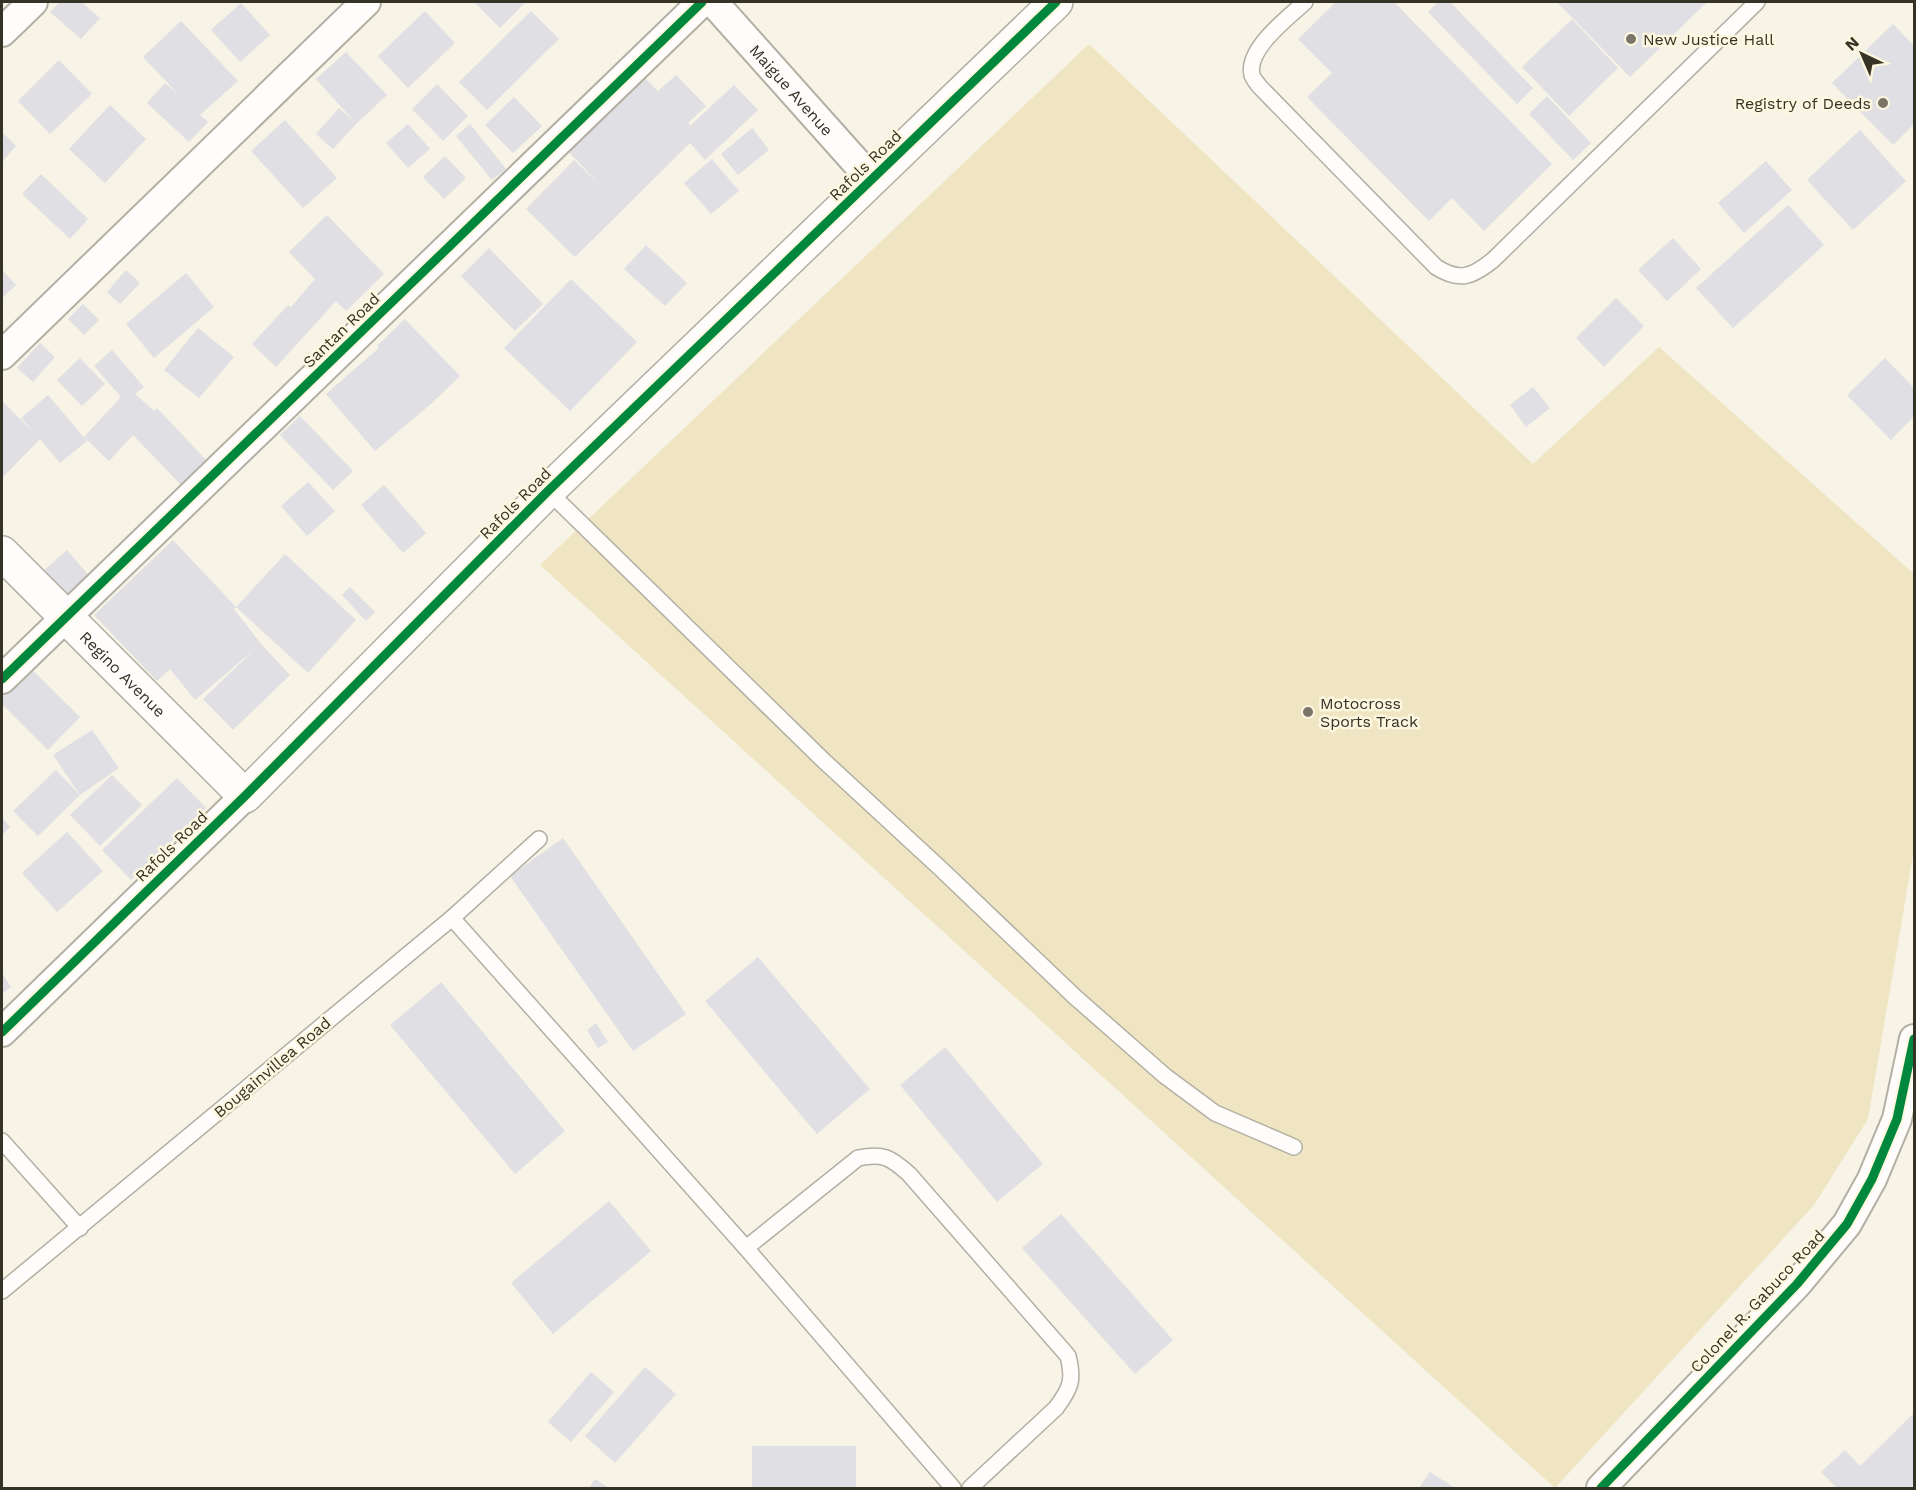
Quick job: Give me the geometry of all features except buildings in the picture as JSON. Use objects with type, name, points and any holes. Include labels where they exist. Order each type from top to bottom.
[{"type":"street","points":[[2,32],[33,2]]},
{"type":"street","points":[[2,355],[366,2]]},
{"type":"street","name":"Santan Road","points":[[2,679],[702,2]]},
{"type":"street","name":"Maigue Avenue","points":[[713,2],[872,180]]},
{"type":"street","name":"Rafols Road","points":[[2,1032],[245,796],[548,491],[1056,2]]},
{"type":"street","name":"Regino Avenue","points":[[2,553],[245,796]]},
{"type":"street","name":"Colonel R. Gabuco Road","points":[[1601,1488],[1797,1284],[1847,1224],[1872,1179],[1906,1128],[1914,1039]]},
{"type":"lane","points":[[1305,2],[1256,52],[1252,65],[1253,77],[1260,87],[1436,267],[1449,275],[1464,277],[1479,272],[1493,260],[1757,2]]},
{"type":"lane","points":[[548,491],[824,761],[1120,1037],[1165,1076],[1215,1113],[1294,1147]]},
{"type":"lane","name":"Bougainvillea Road","points":[[2,1291],[452,918],[539,839]]},
{"type":"lane","points":[[452,918],[746,1248],[954,1488]]},
{"type":"lane","points":[[2,1144],[80,1228]]},
{"type":"lane","points":[[746,1248],[858,1158],[877,1154],[894,1160],[909,1174],[1068,1356],[1073,1374],[1067,1392],[1056,1408],[970,1488]]},
{"type":"shaded area","name":"Motocross Sports Track","points":[[1089,44],[1533,464],[1659,347],[1914,574],[1914,849],[1868,1119],[1814,1205],[1555,1488],[540,565]]},
{"type":"cycle path","points":[[2,679],[702,2]]},
{"type":"cycle path","points":[[2,1032],[245,796],[548,491],[1056,2]]},
{"type":"cycle path","points":[[1601,1488],[1797,1284],[1847,1224],[1872,1179],[1897,1119],[1914,1039]]},
{"type":"place","name":"New Justice Hall","points":[[1631,39]]},
{"type":"place","name":"Registry of Deeds","points":[[1883,103]]},
{"type":"place","name":"Motocross Sports Track","points":[[1308,712]]}]
